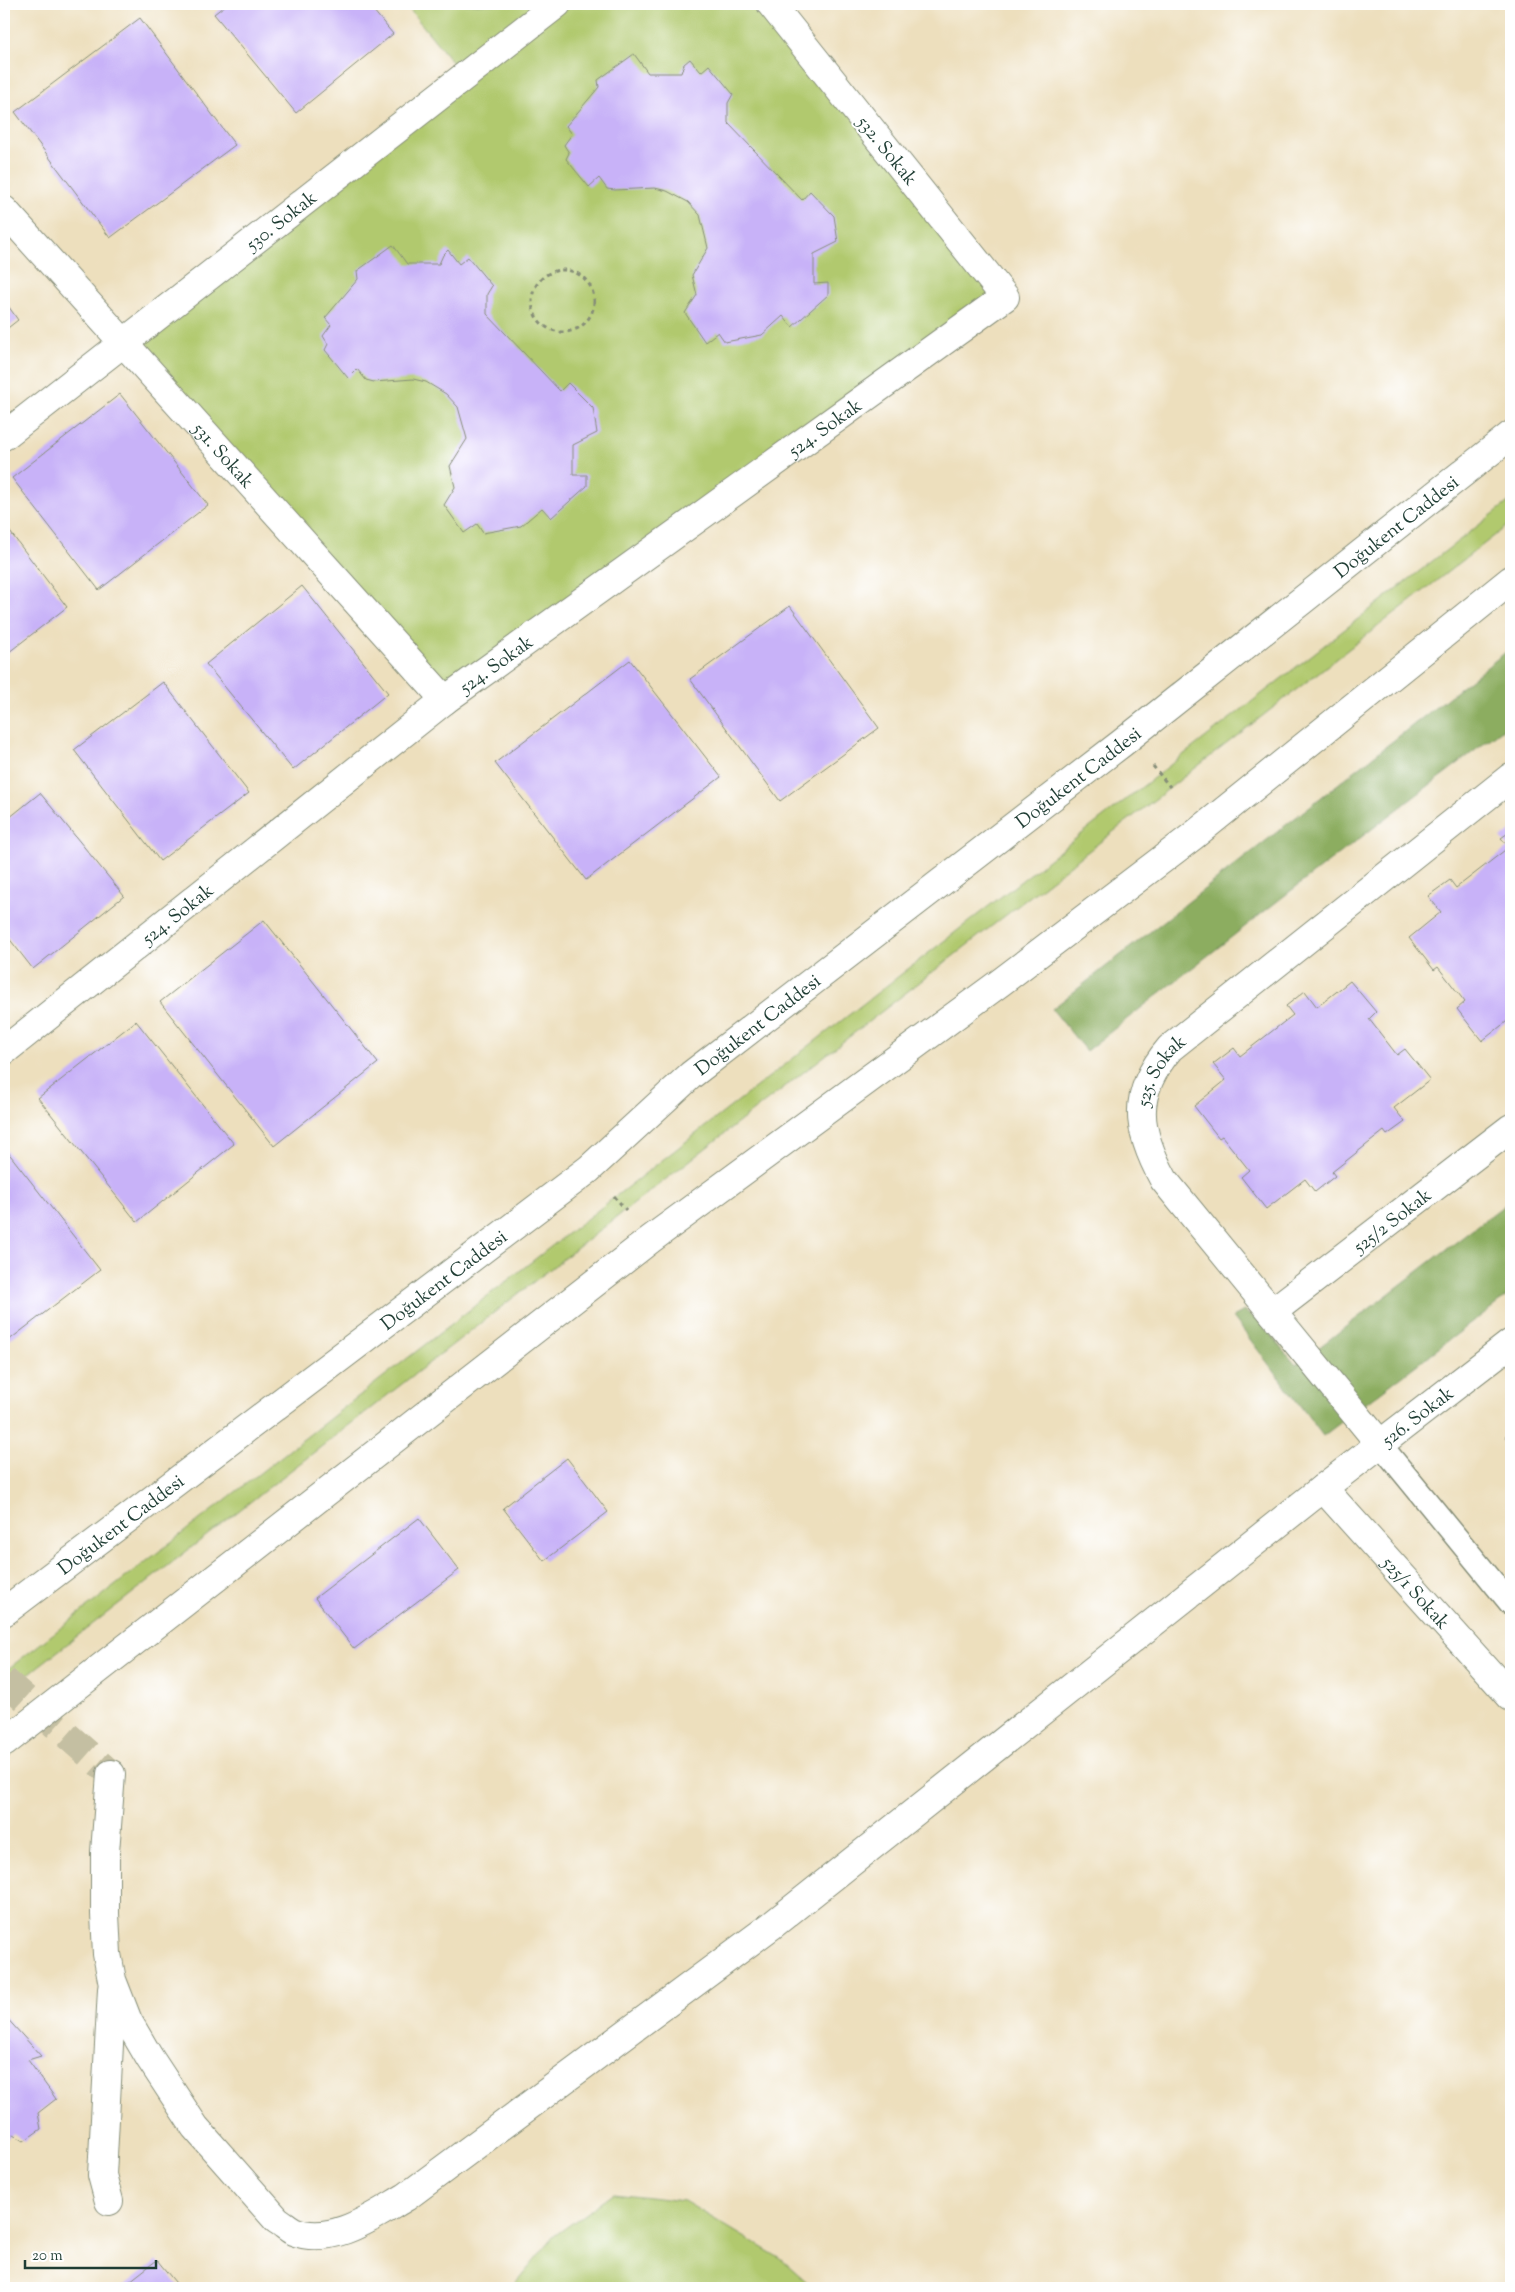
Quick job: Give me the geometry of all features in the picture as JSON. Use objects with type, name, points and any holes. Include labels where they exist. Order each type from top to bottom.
[{"type":"street","name":"530. Sokak","points":[[4,436],[557,4]]},
{"type":"street","name":"532. Sokak","points":[[771,4],[1005,297]]},
{"type":"street","name":"531. Sokak","points":[[4,210],[125,342],[445,700]]},
{"type":"street","name":"524. Sokak","points":[[4,1051],[445,700],[1005,297]]},
{"type":"street","name":"Doğukent Caddesi","points":[[4,1612],[589,1169],[691,1076],[1122,743],[1511,435]]},
{"type":"street","points":[[4,1743],[651,1239],[1001,982],[1193,836],[1511,580]]},
{"type":"street","name":"525. Sokak","points":[[1380,1444],[1169,1187],[1154,1162],[1145,1140],[1142,1100],[1147,1082],[1156,1065],[1170,1048],[1511,777]]},
{"type":"street","name":"525/2 Sokak","points":[[1272,1312],[1511,1128]]},
{"type":"street","name":"526. Sokak","points":[[112,1980],[128,2021],[149,2057],[196,2127],[277,2220],[293,2231],[308,2234],[328,2234],[349,2228],[406,2197],[771,1926],[1323,1488],[1511,1343]]},
{"type":"street","name":"525/1 Sokak","points":[[1323,1488],[1511,1697]]},
{"type":"street","points":[[109,2201],[102,2175],[112,1980],[107,1954],[105,1914],[105,1852],[111,1774]]},
{"type":"lane","points":[[1380,1444],[1511,1604]]},
{"type":"path","points":[[557,270],[576,273],[590,286],[594,303],[592,312],[581,327],[572,332],[552,331],[542,326],[536,318],[531,299],[534,288],[548,274],[557,270]]},
{"type":"path","points":[[1150,764],[1170,787]]},
{"type":"path","points":[[610,1192],[629,1213]]},
{"type":"green space","points":[[405,4],[771,4],[1005,297],[445,700],[125,342],[464,76]]},
{"type":"green space","points":[[1511,500],[1511,523],[4,1693],[4,1672]]},
{"type":"green space","points":[[1511,648],[1511,723],[1288,893],[1086,1051],[1052,1009]]},
{"type":"green space","points":[[1511,1200],[1511,1293],[1323,1436],[1233,1317],[1244,1311],[1260,1322],[1296,1365]]},
{"type":"green space","points":[[614,2193],[684,2201],[781,2259],[814,2288],[511,2288],[554,2236]]},
{"type":"building","points":[[227,4],[368,4],[393,34],[296,113],[214,14]]},
{"type":"building","points":[[140,18],[235,145],[110,238],[15,112]]},
{"type":"building","points":[[634,54],[648,73],[681,73],[684,64],[690,59],[701,72],[709,65],[733,94],[728,103],[728,123],[802,200],[810,191],[834,216],[838,242],[814,254],[814,284],[828,283],[828,295],[792,327],[783,316],[762,335],[725,342],[718,332],[705,342],[685,313],[697,295],[692,275],[708,248],[700,215],[688,202],[667,191],[655,188],[607,189],[599,178],[589,187],[566,159],[569,153],[564,145],[572,134],[566,126],[599,87],[598,80]]},
{"type":"building","points":[[393,245],[407,264],[439,264],[443,255],[448,250],[459,264],[468,257],[492,286],[487,294],[487,314],[560,391],[568,383],[593,408],[597,433],[573,445],[573,475],[587,475],[587,486],[551,518],[542,508],[521,526],[483,533],[477,524],[464,533],[444,505],[455,487],[450,466],[467,439],[458,407],[446,394],[426,382],[413,379],[374,382],[366,380],[357,369],[348,378],[325,350],[328,344],[323,336],[331,325],[325,318],[358,279],[357,271]]},
{"type":"building","points":[[4,300],[18,320],[4,331]]},
{"type":"building","points":[[120,394],[208,505],[99,590],[12,478]]},
{"type":"building","points":[[4,524],[67,607],[4,656]]},
{"type":"building","points":[[302,586],[388,693],[293,770],[206,664]]},
{"type":"building","points":[[790,606],[879,728],[780,801],[690,679]]},
{"type":"building","points":[[630,660],[721,777],[586,880],[495,763]]},
{"type":"building","points":[[163,682],[249,793],[160,861],[74,750]]},
{"type":"building","points":[[40,793],[124,896],[33,969],[4,932],[4,822]]},
{"type":"building","points":[[1511,831],[1511,1018],[1482,1041],[1457,1009],[1465,1002],[1438,967],[1434,970],[1409,938],[1441,912],[1428,896],[1450,880],[1456,888],[1509,847],[1501,838]]},
{"type":"building","points":[[264,920],[378,1063],[274,1146],[160,1002]]},
{"type":"building","points":[[1350,981],[1376,1012],[1369,1019],[1397,1055],[1405,1049],[1430,1080],[1394,1108],[1405,1122],[1387,1135],[1384,1131],[1332,1172],[1335,1176],[1315,1192],[1305,1179],[1266,1209],[1241,1177],[1249,1170],[1222,1136],[1219,1138],[1194,1106],[1226,1080],[1213,1064],[1234,1048],[1240,1056],[1293,1015],[1286,1006],[1305,991],[1317,1007]]},
{"type":"building","points":[[136,1021],[234,1144],[137,1222],[38,1098]]},
{"type":"building","points":[[7,1151],[100,1270],[4,1344],[4,1153]]},
{"type":"building","points":[[1511,1431],[1511,1443],[1505,1436]]},
{"type":"building","points":[[567,1458],[608,1512],[544,1561],[503,1508]]},
{"type":"building","points":[[419,1518],[459,1570],[354,1649],[315,1598]]},
{"type":"building","points":[[4,2015],[41,2056],[28,2060],[56,2099],[38,2113],[41,2129],[24,2141],[13,2134],[4,2141]]},
{"type":"building","points":[[157,2260],[180,2288],[121,2288]]},
{"type":"tunnel","points":[[4,1680],[111,1774]]}]
